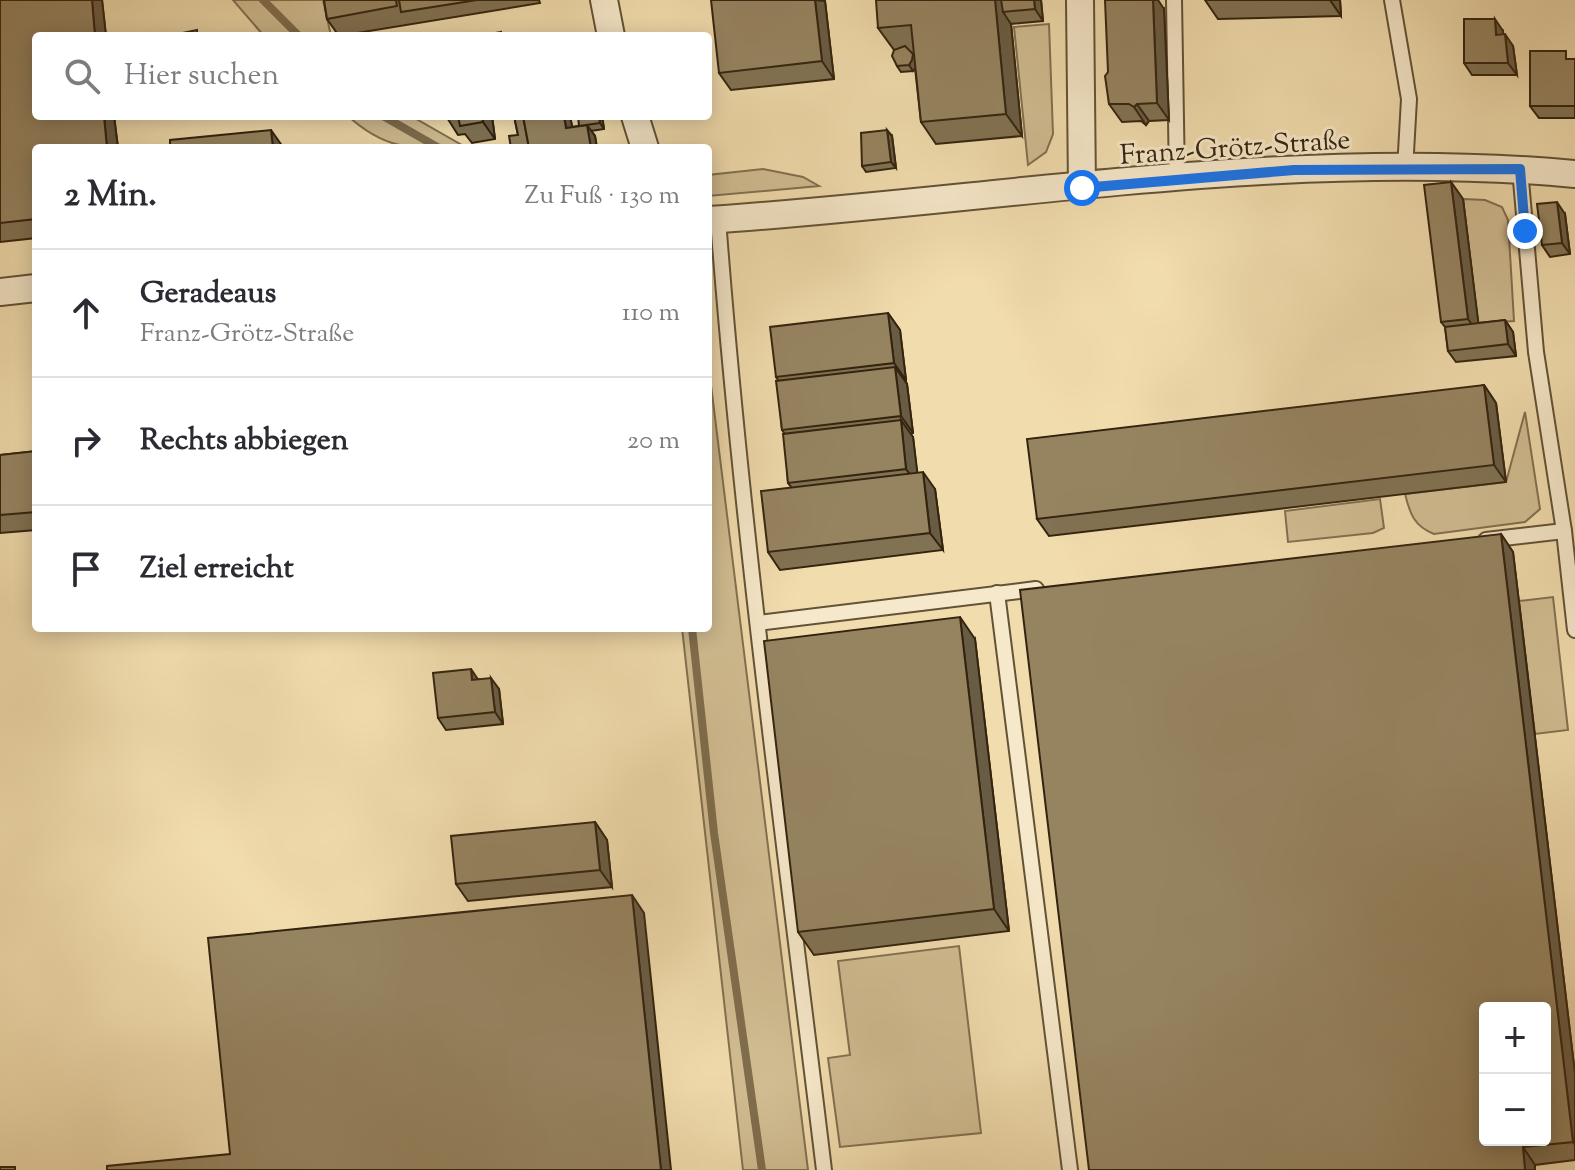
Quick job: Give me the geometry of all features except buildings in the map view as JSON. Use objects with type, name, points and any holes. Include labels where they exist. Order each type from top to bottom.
[{"type":"street","points":[[604,0],[610,32]]},
{"type":"street","points":[[1080,0],[1082,188]]},
{"type":"street","points":[[636,120],[644,144]]},
{"type":"street","name":"Franz-Grötz-Straße","points":[[713,220],[1294,170],[1520,169],[1575,174]]},
{"type":"street","points":[[0,292],[32,288]]},
{"type":"lane","points":[[1174,0],[1177,180]]},
{"type":"lane","points":[[1392,0],[1409,99],[1405,170]]},
{"type":"lane","points":[[1520,169],[1536,352],[1564,531],[1575,630]]},
{"type":"lane","points":[[713,220],[824,1170]]},
{"type":"lane","points":[[1470,542],[1564,531]]},
{"type":"lane","points":[[758,623],[1045,588]]},
{"type":"lane","points":[[997,593],[1070,1170]]},
{"type":"shaded area","points":[[233,0],[323,0],[330,32],[261,32]]},
{"type":"shaded area","points":[[1049,24],[1053,134],[1046,152],[1028,165],[1014,27]]},
{"type":"shaded area","points":[[353,120],[418,120],[460,144],[397,144]]},
{"type":"shaded area","points":[[763,169],[803,177],[819,186],[712,196],[712,175]]},
{"type":"shaded area","points":[[1463,199],[1485,200],[1502,207],[1508,220],[1514,321],[1478,323]]},
{"type":"shaded area","points":[[712,393],[808,1170],[743,1170],[682,632],[712,632]]},
{"type":"shaded area","points":[[1525,412],[1540,509],[1525,522],[1434,534],[1417,523],[1405,494],[1506,482]]},
{"type":"shaded area","points":[[1380,499],[1384,528],[1373,533],[1288,542],[1285,511]]},
{"type":"shaded area","points":[[1553,597],[1568,730],[1535,734],[1519,601]]},
{"type":"shaded area","points":[[959,946],[981,1133],[840,1147],[828,1058],[850,1055],[838,961]]},
{"type":"waterway","points":[[263,0],[295,32]]},
{"type":"waterway","points":[[390,120],[432,144]]},
{"type":"waterway","points":[[692,632],[714,833],[762,1170]]},
{"type":"route","points":[[1082,188],[1294,170],[1520,169],[1525,231]]}]
